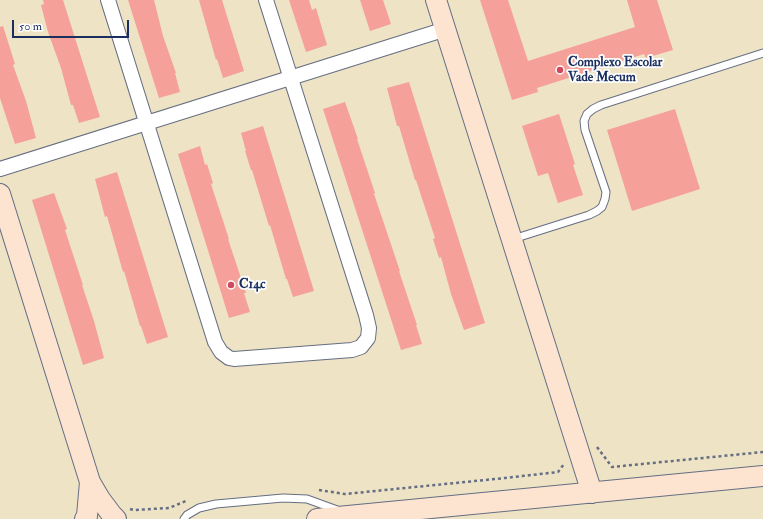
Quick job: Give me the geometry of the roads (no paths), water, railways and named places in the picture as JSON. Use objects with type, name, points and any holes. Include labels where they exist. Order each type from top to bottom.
[{"type":"street","points":[[108,0],[215,342],[221,352],[229,358],[234,359],[352,350],[365,343],[368,338],[369,328],[266,0]]},
{"type":"street","points":[[436,0],[592,492]]},
{"type":"street","points":[[0,169],[446,29]]},
{"type":"street","points":[[0,194],[90,482],[111,513]]},
{"type":"street","points":[[318,519],[763,476]]},
{"type":"street","points":[[85,519],[87,516],[90,482]]},
{"type":"lane","points":[[512,239],[589,215],[602,207],[606,192],[585,130],[584,121],[587,114],[593,109],[601,105],[763,53]]},
{"type":"lane","points":[[184,519],[187,515],[199,508],[216,504],[283,498],[307,499],[351,516]]},
{"type":"place","name":"Complexo Escolar Vade Mecum","points":[[560,70]]},
{"type":"place","name":"C14c","points":[[231,285]]}]
